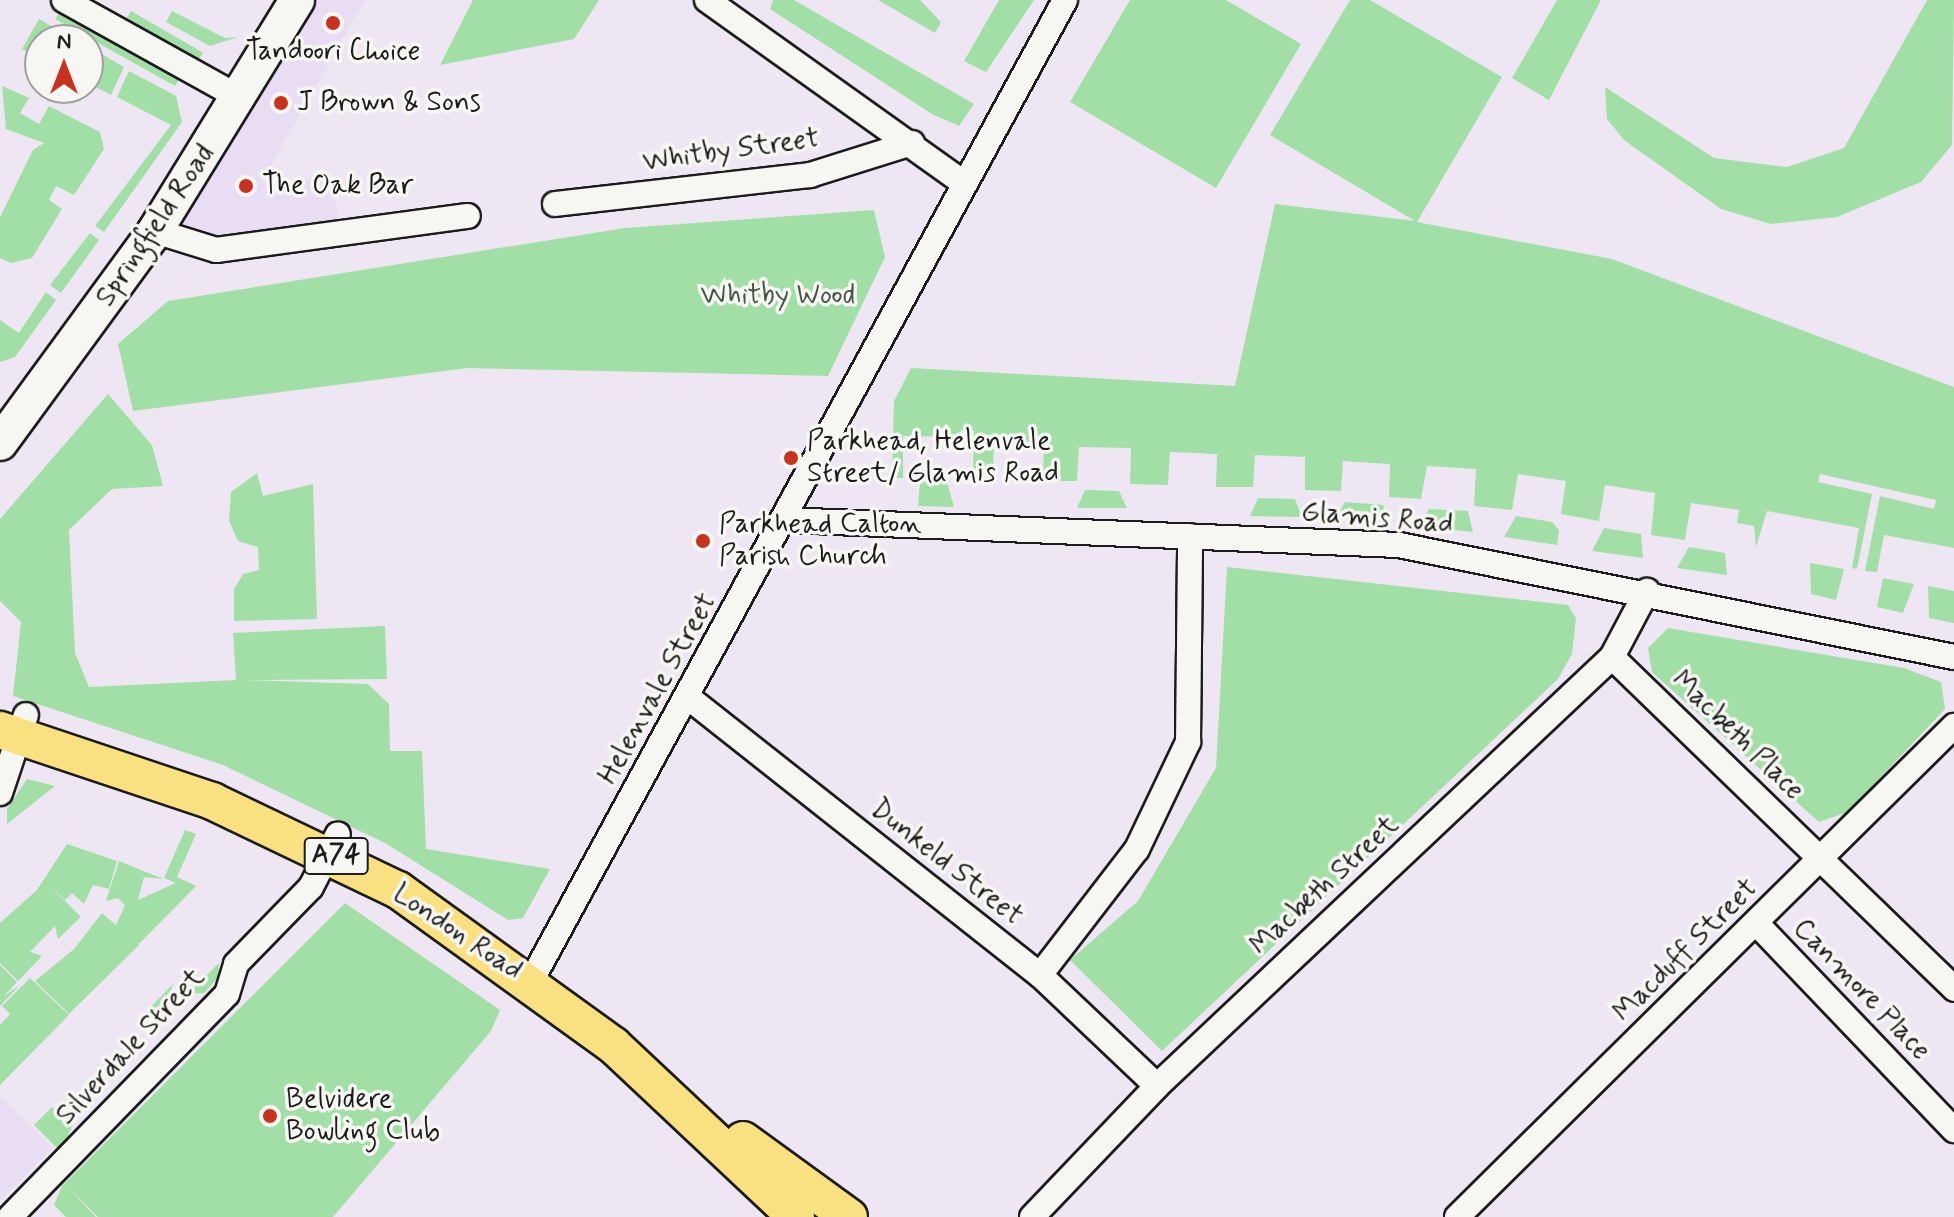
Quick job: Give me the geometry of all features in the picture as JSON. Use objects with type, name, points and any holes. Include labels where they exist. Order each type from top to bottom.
[{"type":"main road","name":"London Road","points":[[15,727],[333,843],[849,1217]]},
{"type":"main road","name":"London Road","points":[[631,1060],[796,1217]]},
{"type":"street","points":[[64,0],[240,98]]},
{"type":"street","name":"Springfield Road","points":[[7,424],[155,231],[240,98],[297,0]]},
{"type":"street","points":[[707,0],[912,143],[964,183]]},
{"type":"street","name":"Helenvale Street","points":[[530,983],[689,698],[1065,0]]},
{"type":"street","name":"Whitby Street","points":[[555,204],[810,175],[912,143]]},
{"type":"street","points":[[155,231],[216,250],[468,216]]},
{"type":"street","name":"Glamis Road","points":[[784,520],[1399,545],[1647,591],[1954,657]]},
{"type":"street","points":[[1040,975],[1137,849],[1188,742],[1190,536]]},
{"type":"street","name":"Macbeth Street","points":[[1032,1217],[1157,1086],[1612,657],[1647,591]]},
{"type":"street","name":"Macbeth Place","points":[[1612,657],[1819,857]]},
{"type":"street","name":"Dunkeld Street","points":[[689,698],[1040,975],[1157,1086]]},
{"type":"street","name":"Macduff Street","points":[[1457,1217],[1758,925],[1819,857],[1954,726]]},
{"type":"street","points":[[0,793],[15,727]]},
{"type":"street","name":"Silverdale Street","points":[[10,1217],[227,994],[236,964],[311,887],[333,843]]},
{"type":"street","points":[[1819,857],[1954,989]]},
{"type":"street","name":"Canmore Place","points":[[1758,925],[1954,1130]]},
{"type":"shaded area","points":[[301,0],[365,0],[261,183],[328,176],[341,226],[218,243],[166,226]]},
{"type":"shaded area","points":[[0,1095],[53,1147],[0,1201]]},
{"type":"green space","points":[[473,0],[599,0],[574,39],[440,65]]},
{"type":"green space","points":[[773,0],[794,0],[974,104],[959,126],[932,114],[770,9]]},
{"type":"green space","points":[[878,0],[920,0],[941,22],[935,33]]},
{"type":"green space","points":[[999,0],[1034,0],[986,72],[964,61]]},
{"type":"green space","points":[[1130,0],[1226,0],[1301,44],[1216,188],[1070,102]]},
{"type":"green space","points":[[1350,0],[1370,0],[1502,77],[1417,222],[1612,259],[1954,387],[1954,548],[1884,535],[1877,572],[1865,571],[1880,496],[1934,509],[1936,500],[1820,474],[1818,482],[1872,494],[1857,569],[1852,568],[1859,528],[1767,511],[1756,547],[1754,526],[1737,523],[1739,510],[1691,503],[1685,540],[1651,535],[1655,493],[1605,485],[1599,521],[1561,514],[1566,481],[1518,474],[1512,510],[1474,506],[1476,469],[1427,466],[1421,499],[1389,497],[1390,464],[1343,461],[1341,491],[1305,490],[1305,457],[1255,455],[1253,487],[1216,487],[1217,454],[1170,452],[1168,485],[1130,484],[1131,448],[1079,447],[1077,481],[1043,481],[1044,442],[994,441],[993,475],[973,475],[974,431],[961,430],[960,437],[903,436],[903,478],[892,478],[894,401],[911,368],[1235,386],[1275,204],[1415,221],[1270,135]]},
{"type":"green space","points":[[1557,0],[1601,0],[1549,100],[1512,78]]},
{"type":"green space","points":[[1927,0],[1954,0],[1952,145],[1921,182],[1837,217],[1771,224],[1721,209],[1624,140],[1607,119],[1605,87],[1714,158],[1787,167],[1844,148]]},
{"type":"green space","points":[[60,11],[82,24],[64,24],[55,19]]},
{"type":"green space","points":[[131,11],[203,52],[198,60],[126,19]]},
{"type":"green space","points":[[172,11],[225,38],[238,37],[210,46],[166,22]]},
{"type":"green space","points":[[104,37],[179,80],[175,86],[104,46]]},
{"type":"green space","points":[[104,55],[124,67],[111,95],[104,91]]},
{"type":"green space","points":[[129,71],[176,96],[182,122],[104,232],[95,226],[171,125],[117,97]]},
{"type":"green space","points":[[2,86],[24,96],[25,104],[20,113],[39,124],[49,106],[100,132],[104,149],[74,195],[56,186],[49,200],[62,209],[32,258],[11,263],[0,258],[0,217],[33,150],[44,143],[6,129]]},
{"type":"green space","name":"Whitby Wood","points":[[874,210],[885,257],[828,376],[468,368],[133,411],[118,344],[168,301],[625,228]]},
{"type":"green space","points":[[90,233],[99,240],[61,293],[50,285]]},
{"type":"green space","points":[[46,292],[56,300],[15,357],[0,362],[0,320],[19,333]]},
{"type":"green space","points":[[108,394],[152,445],[163,486],[112,489],[69,530],[75,653],[89,687],[236,680],[233,633],[385,626],[387,679],[243,680],[368,684],[389,704],[390,751],[422,751],[426,849],[550,869],[523,918],[508,920],[385,843],[223,765],[13,696],[21,622],[0,601],[0,519]]},
{"type":"green space","points":[[257,473],[263,496],[313,484],[317,619],[234,621],[234,589],[243,574],[259,570],[258,547],[238,541],[229,521],[231,492]]},
{"type":"green space","points":[[946,479],[954,507],[918,506],[920,482]]},
{"type":"green space","points":[[1085,490],[1119,491],[1127,508],[1077,508]]},
{"type":"green space","points":[[1258,498],[1295,499],[1302,517],[1250,516]]},
{"type":"green space","points":[[1345,502],[1383,505],[1388,522],[1336,518]]},
{"type":"green space","points":[[1429,509],[1468,511],[1473,532],[1419,526]]},
{"type":"green space","points":[[1516,516],[1552,522],[1559,530],[1557,545],[1504,537]]},
{"type":"green space","points":[[1604,528],[1641,534],[1643,558],[1592,551]]},
{"type":"green space","points":[[1689,547],[1725,553],[1727,575],[1677,568]]},
{"type":"green space","points":[[1810,563],[1844,569],[1836,600],[1811,594]]},
{"type":"green space","points":[[1227,567],[1568,605],[1576,618],[1572,654],[1558,679],[1162,1051],[1070,960],[1138,901],[1216,768]]},
{"type":"green space","points":[[1883,578],[1914,584],[1903,613],[1877,607]]},
{"type":"green space","points":[[1928,586],[1954,591],[1954,623],[1929,618]]},
{"type":"green space","points":[[1668,628],[1904,668],[1941,682],[1945,709],[1848,812],[1819,822],[1652,672],[1648,648]]},
{"type":"green space","points":[[27,779],[55,786],[7,824],[7,809]]},
{"type":"green space","points":[[185,830],[196,834],[177,877],[196,886],[139,944],[116,925],[125,905],[118,898],[106,901],[119,861],[163,879],[144,877],[138,900],[176,883],[164,878]]},
{"type":"green space","points":[[67,844],[117,861],[109,889],[93,885],[84,904],[72,893],[65,900],[47,883],[81,917],[58,939],[55,926],[30,952],[42,956],[18,981],[0,963],[0,923],[37,890]]},
{"type":"green space","name":"Belvidere Bowling Club","points":[[345,903],[500,1010],[491,1031],[333,1217],[98,1217],[66,1185],[96,1217],[66,1217],[54,1205],[62,1186]]},
{"type":"green space","points":[[102,913],[139,945],[69,1014],[35,981],[74,949]]},
{"type":"green space","points":[[219,963],[218,978],[204,993],[188,994]]},
{"type":"green space","points":[[0,965],[17,982],[4,996],[20,985],[0,1006]]},
{"type":"green space","points":[[30,978],[69,1015],[0,1085],[0,1025],[10,1014],[2,1006]]},
{"type":"green space","points":[[173,984],[167,1003],[141,1022],[138,1020]]},
{"type":"green space","points":[[52,1107],[73,1124],[61,1152],[34,1125]]},
{"type":"place","name":"Tandoori Choice","points":[[333,23]]},
{"type":"place","name":"J Brown & Sons","points":[[281,103]]},
{"type":"place","name":"The Oak Bar","points":[[246,186]]},
{"type":"place","name":"Parkhead, Helenvale Street/ Glamis Road","points":[[791,458]]},
{"type":"place","name":"Parkhead Calton Parish Church","points":[[703,541]]},
{"type":"place","name":"Belvidere Bowling Club","points":[[270,1116]]}]
